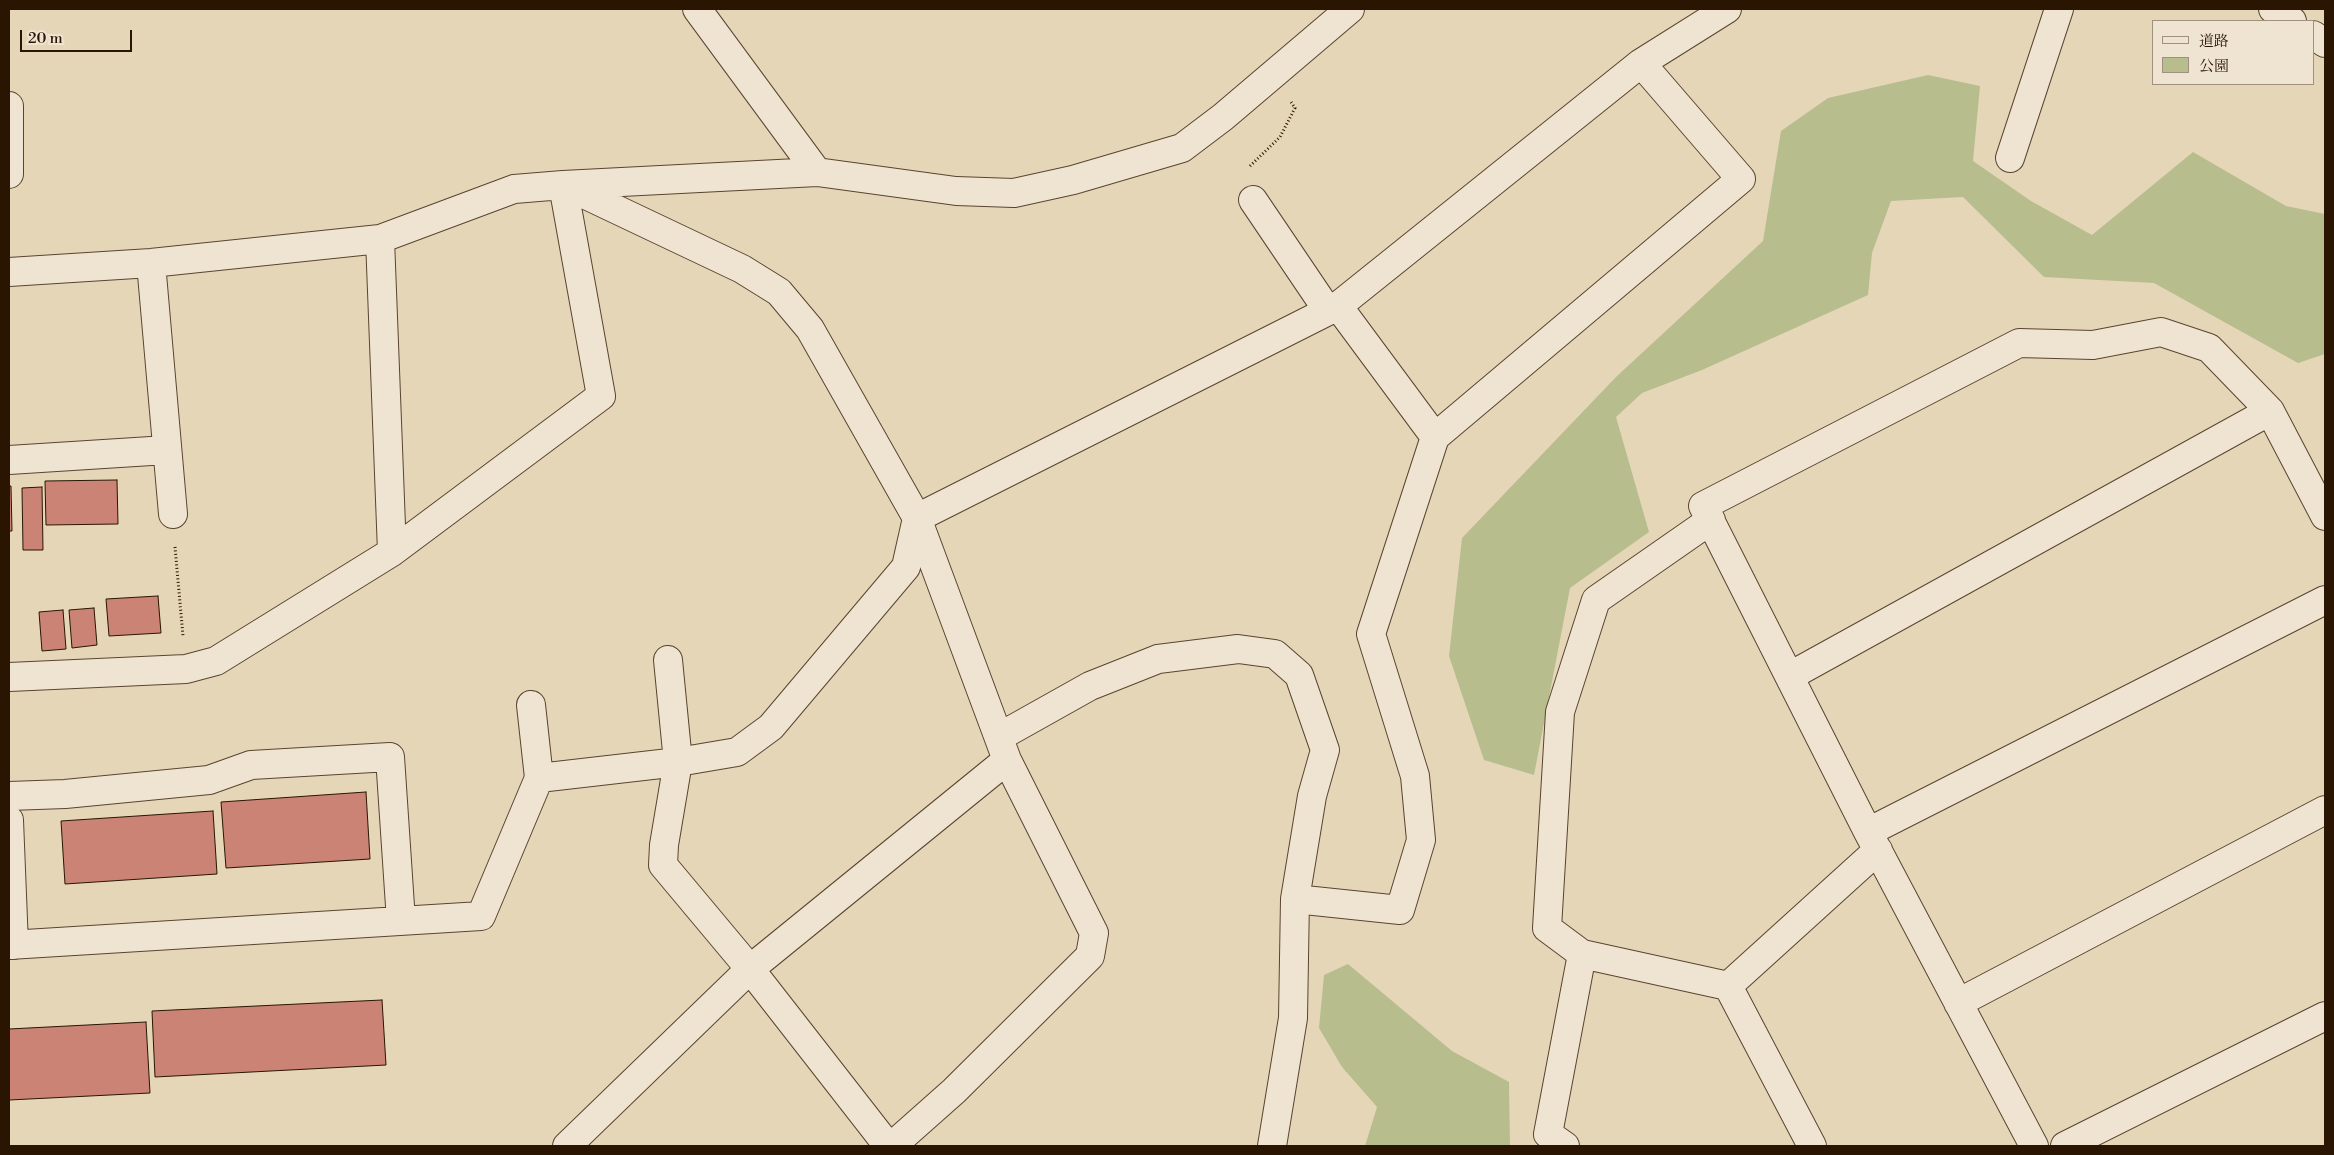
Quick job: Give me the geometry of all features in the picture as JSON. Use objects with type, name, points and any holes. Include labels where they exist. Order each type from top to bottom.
[{"type":"street","points":[[697,9],[817,172]]},
{"type":"street","points":[[9,272],[151,263],[380,239],[514,189],[563,185],[817,172],[956,191],[1014,193],[1073,180],[1182,148],[1223,117],[1350,9]]},
{"type":"street","points":[[917,518],[1333,308],[1641,63],[1727,9]]},
{"type":"street","points":[[2010,158],[2059,9]]},
{"type":"street","points":[[2273,9],[2290,20]]},
{"type":"street","points":[[2314,36],[2325,43]]},
{"type":"street","points":[[1295,899],[1400,910],[1421,840],[1415,776],[1371,634],[1435,437],[1741,179],[1641,63]]},
{"type":"street","points":[[9,106],[9,174]]},
{"type":"street","points":[[563,185],[742,269],[779,292],[810,329],[917,518],[1003,748],[1094,932],[1090,956],[954,1091],[892,1146]]},
{"type":"street","points":[[9,677],[186,669],[216,661],[392,552],[601,396],[563,185]]},
{"type":"street","points":[[1252,200],[1333,308],[1435,437]]},
{"type":"street","points":[[380,239],[392,552]]},
{"type":"street","points":[[151,263],[173,514]]},
{"type":"street","points":[[2034,1146],[1873,841],[1703,506],[2019,343],[2093,345],[2161,332],[2208,348],[2270,412],[2325,516]]},
{"type":"street","points":[[1790,676],[2270,412]]},
{"type":"street","points":[[9,460],[167,450]]},
{"type":"street","points":[[539,778],[678,762],[737,752],[771,727],[906,567],[917,518]]},
{"type":"street","points":[[1711,520],[1596,600],[1560,712],[1547,928],[1582,954],[1728,986],[1812,1146]]},
{"type":"street","points":[[1728,986],[1873,841],[2325,600]]},
{"type":"street","points":[[567,1146],[750,969],[1003,748],[1090,686],[1158,659],[1238,650],[1275,654],[1299,675],[1325,750],[1312,796],[1295,899],[1293,1018],[1272,1146]]},
{"type":"street","points":[[668,660],[678,762],[664,846],[663,865],[750,969],[888,1146]]},
{"type":"street","points":[[9,820],[11,945],[481,916],[539,778],[531,705]]},
{"type":"street","points":[[9,796],[65,794],[209,780],[251,765],[390,756],[401,921]]},
{"type":"street","points":[[1958,1003],[2325,810]]},
{"type":"street","points":[[1565,1146],[1548,1134],[1582,954]]},
{"type":"street","points":[[2065,1146],[2325,1016]]},
{"type":"path","points":[[1252,200],[1238,177],[1280,136],[1295,108],[1273,74]]},
{"type":"path","points":[[173,514],[186,669]]},
{"type":"green space","points":[[1928,75],[1980,86],[1973,161],[2031,201],[2092,235],[2193,152],[2286,206],[2325,214],[2325,354],[2298,363],[2154,283],[2044,277],[1963,197],[1891,201],[1872,253],[1868,295],[1702,370],[1642,393],[1616,417],[1649,532],[1570,588],[1534,775],[1484,760],[1449,656],[1462,538],[1616,377],[1763,241],[1781,131],[1828,98]]},
{"type":"green space","points":[[1348,964],[1452,1051],[1509,1082],[1510,1146],[1365,1146],[1377,1107],[1342,1067],[1319,1028],[1324,975]]},
{"type":"building","points":[[117,480],[118,524],[46,525],[45,481]]},
{"type":"building","points":[[9,486],[11,486],[12,531],[9,531]]},
{"type":"building","points":[[42,487],[43,550],[23,550],[22,488]]},
{"type":"building","points":[[158,596],[161,633],[109,636],[106,599]]},
{"type":"building","points":[[94,608],[97,645],[72,648],[69,610]]},
{"type":"building","points":[[63,610],[66,649],[42,651],[39,612]]},
{"type":"building","points":[[366,792],[370,859],[226,868],[221,802]]},
{"type":"building","points":[[213,811],[217,874],[65,884],[61,821]]},
{"type":"building","points":[[382,1000],[386,1065],[155,1077],[152,1011]]},
{"type":"building","points":[[146,1022],[150,1093],[9,1100],[9,1029]]}]
